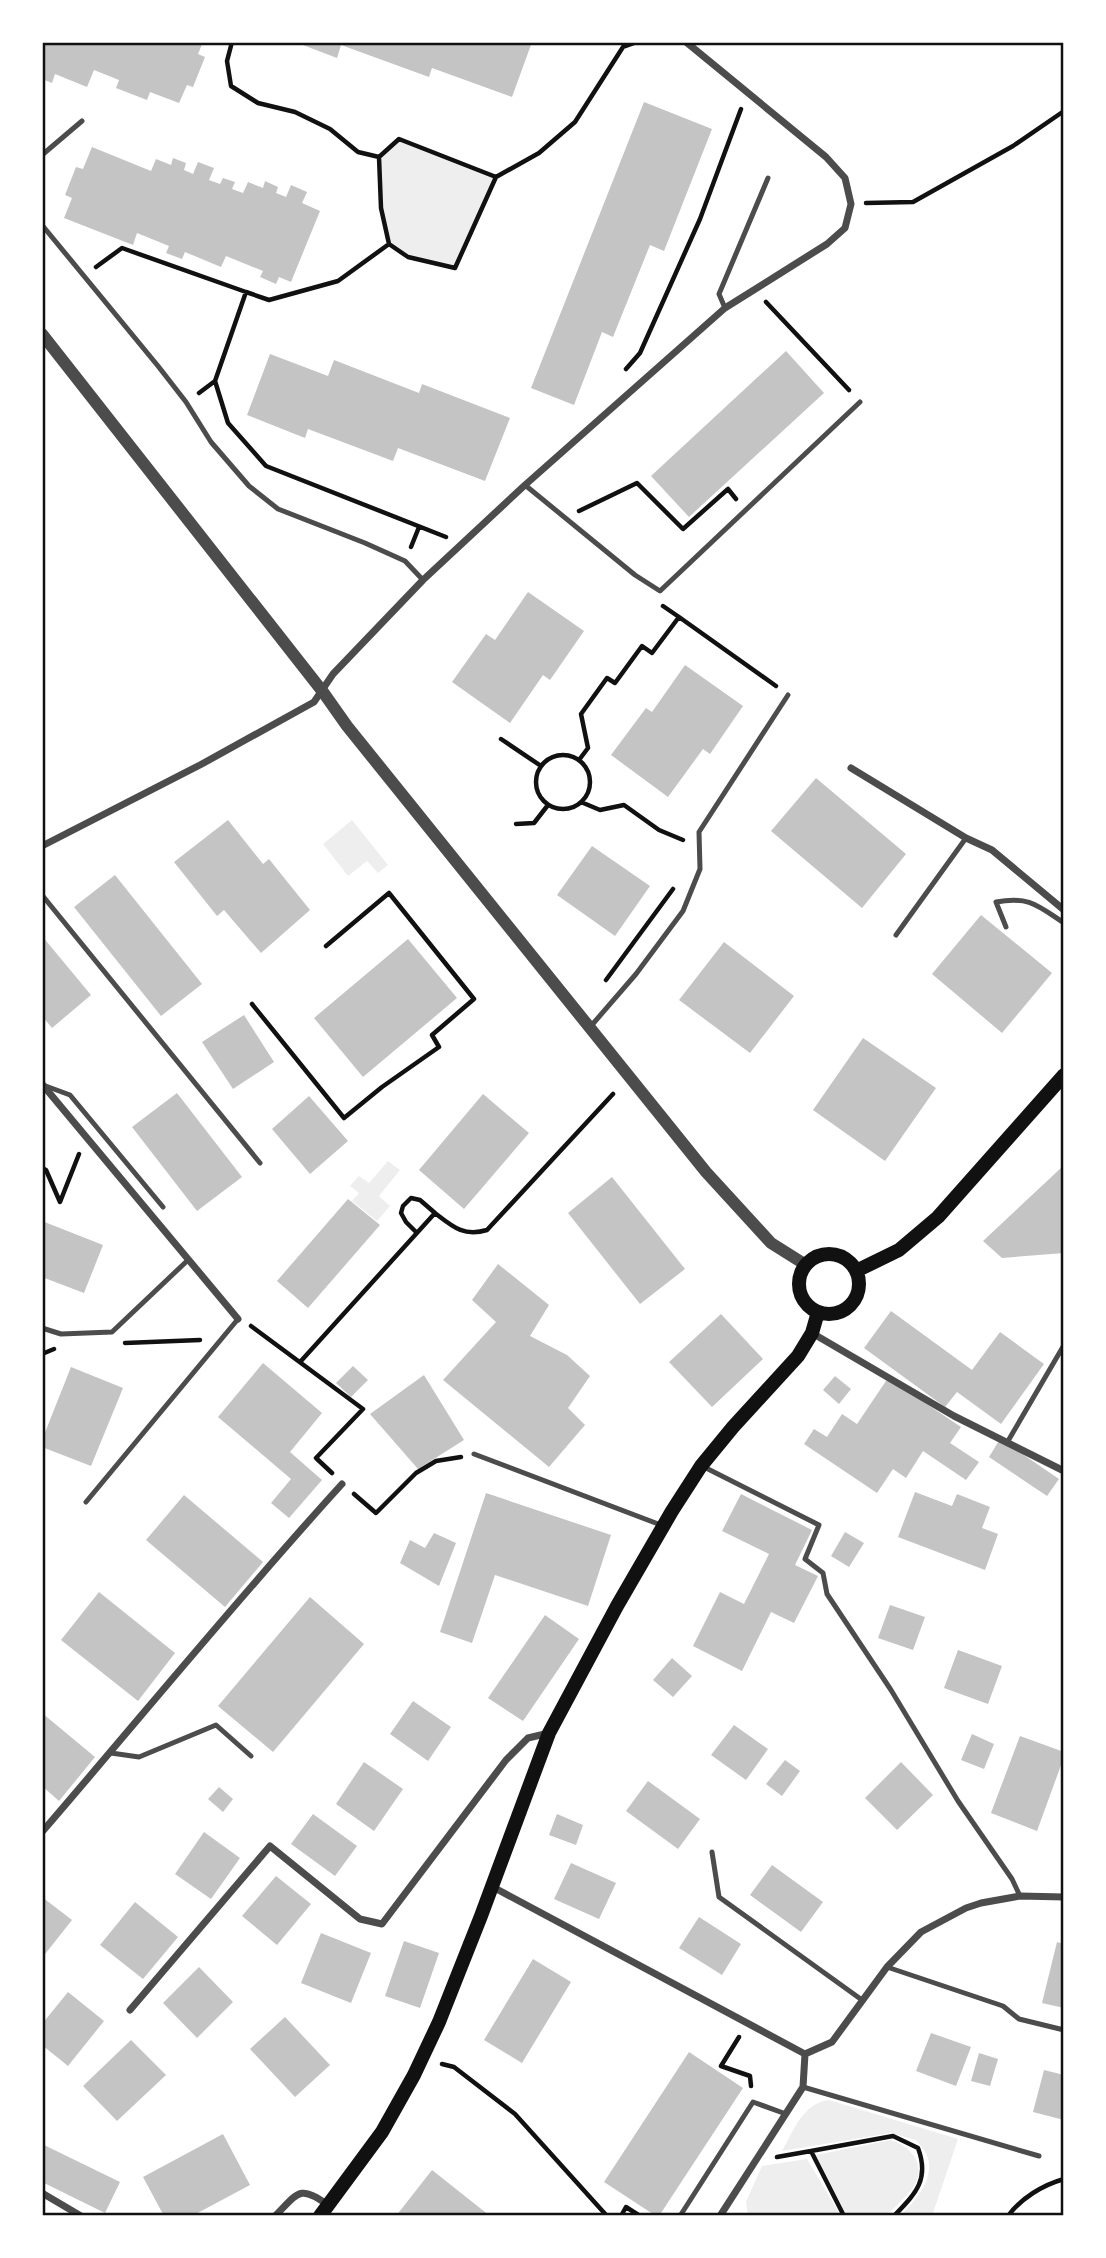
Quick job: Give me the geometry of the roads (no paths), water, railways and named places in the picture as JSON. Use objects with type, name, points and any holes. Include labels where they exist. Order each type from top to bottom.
[{"type":"main road","points":[[856,1270],[899,1250],[938,1217],[1064,1075]]},
{"type":"main road","points":[[832,1254],[842,1257],[856,1270],[858,1290],[848,1308],[838,1312],[818,1312],[804,1300],[800,1292],[801,1273],[813,1258],[832,1254]]},
{"type":"main road","points":[[324,2211],[382,2132],[414,2074],[439,2022],[549,1733],[617,1606],[701,1466],[797,1356],[813,1333],[818,1312]]},
{"type":"street","points":[[42,846],[314,702],[334,674],[423,580],[525,485],[725,308],[827,244],[845,228],[851,204],[845,178],[748,92],[686,42]]},
{"type":"street","points":[[42,334],[347,726],[589,1028],[735,1205],[771,1243],[806,1265]]},
{"type":"street","points":[[851,768],[966,838],[992,850],[1064,910]]},
{"type":"street","points":[[42,1084],[238,1319]]},
{"type":"street","points":[[813,1333],[954,1416],[1064,1471]]},
{"type":"street","points":[[42,1832],[216,1625],[342,1484]]},
{"type":"street","points":[[130,2010],[270,1846],[360,1919],[382,1924],[506,1760],[528,1738],[549,1733]]},
{"type":"street","points":[[491,1885],[805,2054]]},
{"type":"street","points":[[805,2054],[832,2042],[887,1966],[921,1932],[943,1919],[981,1903],[1020,1896],[1064,1897]]},
{"type":"street","points":[[722,2213],[803,2087],[805,2054]]},
{"type":"street","points":[[275,2216],[295,2196],[303,2192],[311,2193],[324,2211]]},
{"type":"street","points":[[42,2193],[81,2216]]},
{"type":"lane","points":[[42,155],[82,121]]},
{"type":"lane","points":[[725,308],[719,294],[768,178]]},
{"type":"lane","points":[[42,225],[158,366],[186,402],[211,442],[249,486],[278,509],[365,542],[405,561],[423,580]]},
{"type":"lane","points":[[525,485],[635,575],[660,592],[860,402]]},
{"type":"lane","points":[[589,1028],[683,911],[699,869],[699,832],[788,695]]},
{"type":"lane","points":[[897,935],[966,838]]},
{"type":"lane","points":[[42,895],[260,1163]]},
{"type":"lane","points":[[1006,927],[996,901],[1017,898],[1037,905],[1064,923]]},
{"type":"lane","points":[[42,1084],[70,1095],[163,1207]]},
{"type":"lane","points":[[42,1328],[61,1334],[113,1332],[188,1260]]},
{"type":"lane","points":[[86,1502],[238,1319]]},
{"type":"lane","points":[[1008,1441],[1064,1345]]},
{"type":"lane","points":[[474,1454],[664,1525]]},
{"type":"lane","points":[[701,1466],[819,1525],[804,1559],[823,1573],[827,1594],[891,1690],[958,1801],[1020,1896]]},
{"type":"lane","points":[[111,1753],[139,1757],[216,1725],[251,1756]]},
{"type":"lane","points":[[712,1852],[719,1897],[862,2000]]},
{"type":"lane","points":[[887,1966],[1003,2006],[1019,2019],[1064,2030]]},
{"type":"lane","points":[[803,2087],[1039,2156]]},
{"type":"lane","points":[[680,2216],[753,2102],[786,2114]]},
{"type":"lane","points":[[722,2213],[732,2216]]}]
